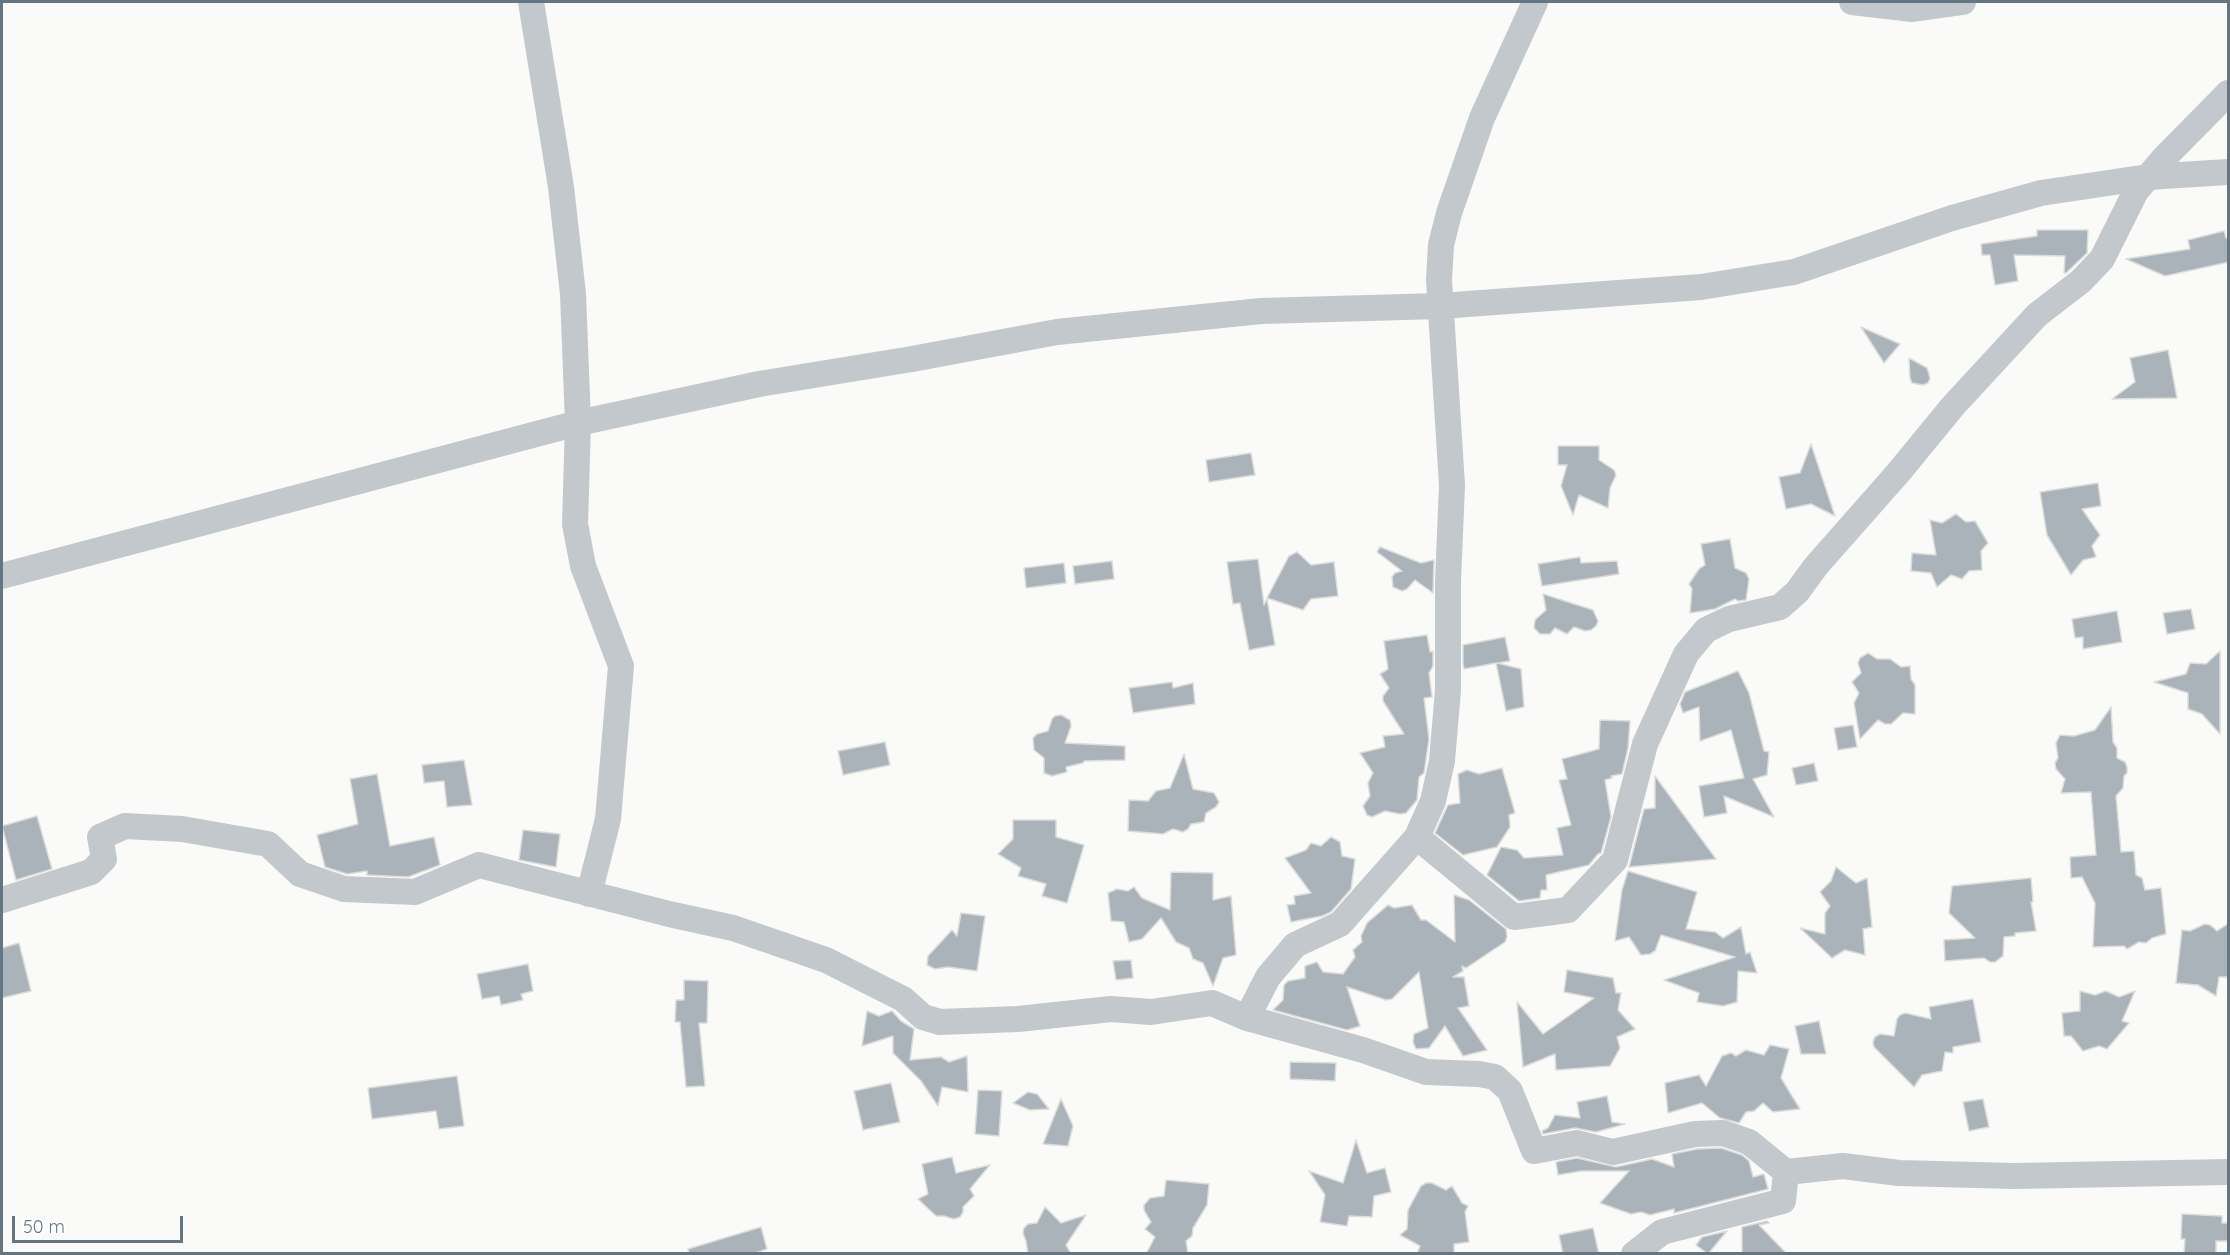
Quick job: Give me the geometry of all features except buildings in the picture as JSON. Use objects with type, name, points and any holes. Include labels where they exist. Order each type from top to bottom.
[{"type":"street","points":[[531,2],[561,187],[573,294],[578,423],[575,524],[583,566],[621,666],[608,819],[589,894]]},
{"type":"street","points":[[1246,1018],[1268,977],[1295,945],[1340,924],[1418,837],[1433,801],[1440,771],[1448,690],[1448,582],[1452,485],[1440,306],[1441,245],[1449,213],[1482,118],[1535,2]]},
{"type":"street","points":[[1863,2],[1913,9],[1963,2]]},
{"type":"street","points":[[1418,837],[1514,917],[1568,910],[1615,860],[1645,744],[1686,654],[1706,630],[1729,619],[1780,607],[1797,592],[1816,566],[1960,398],[2037,315],[2081,281],[2102,259],[2136,191],[2165,156],[2229,93]]},
{"type":"street","points":[[2,576],[578,423],[759,384],[1057,332],[1261,311],[1440,306],[1701,287],[1794,272],[1952,218],[2030,196],[2148,177],[2229,172]]},
{"type":"street","points":[[2,900],[91,872],[104,859],[100,837],[125,826],[182,829],[268,844],[300,874],[344,889],[414,892],[478,865],[733,928],[826,960],[903,999],[923,1017],[940,1022],[1018,1019],[1111,1009],[1151,1012],[1212,1003],[1246,1018],[1363,1050],[1426,1072],[1479,1074],[1495,1077],[1510,1091],[1534,1151],[1577,1143],[1612,1152],[1695,1134],[1723,1134],[1749,1142],[1786,1172],[1843,1166],[1899,1173],[2014,1176],[2229,1172]]},
{"type":"street","points":[[1634,1254],[1662,1232],[1783,1201],[1786,1172]]}]
